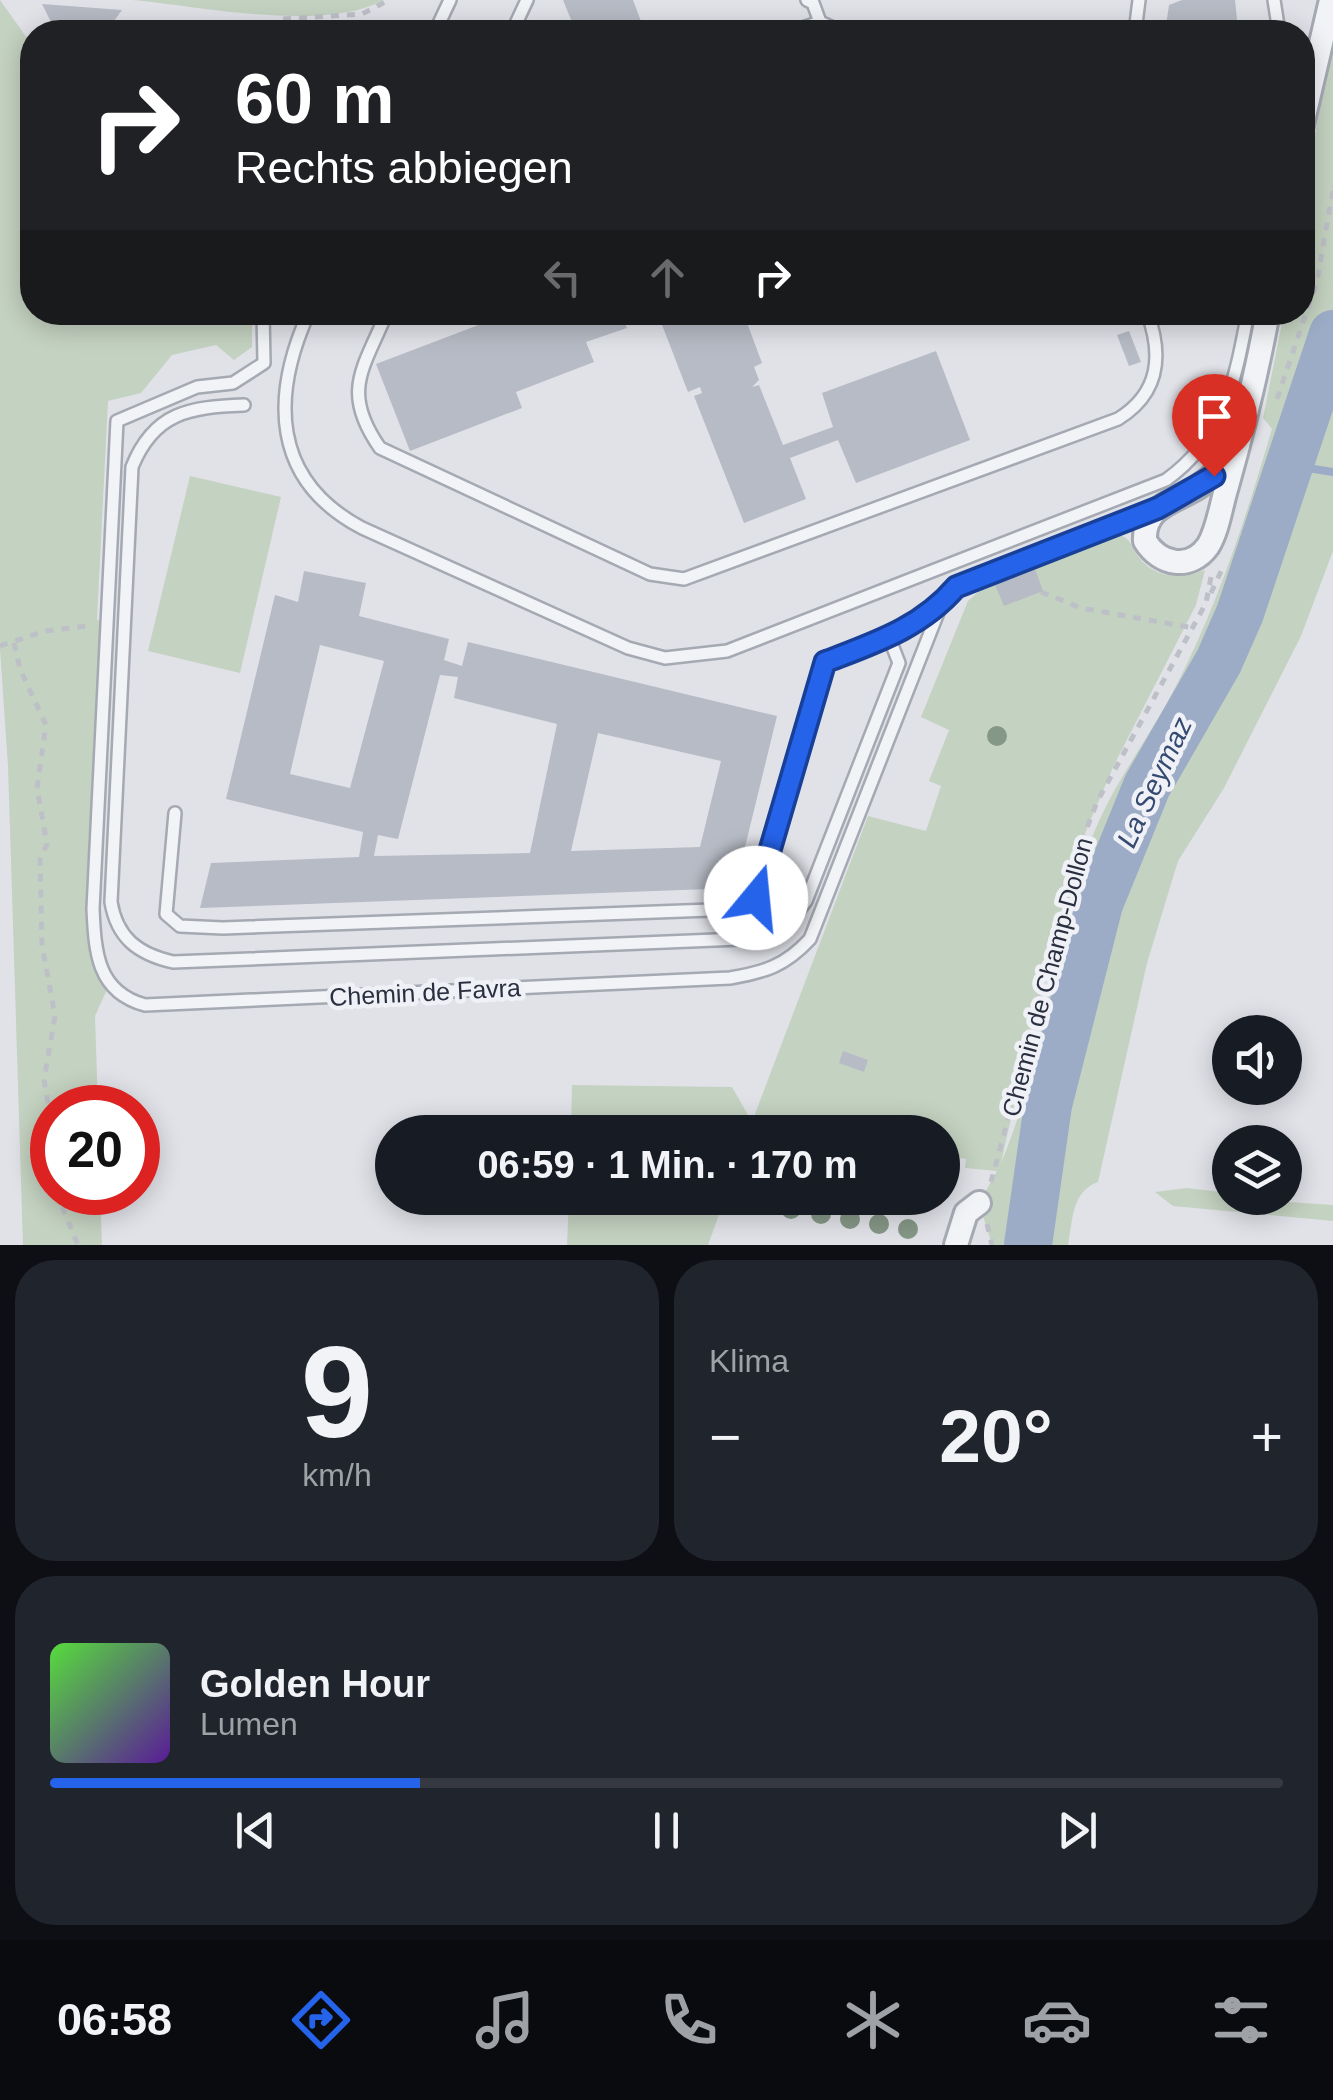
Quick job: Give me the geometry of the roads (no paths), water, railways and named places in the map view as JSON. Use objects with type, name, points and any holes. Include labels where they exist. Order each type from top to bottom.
[{"type":"street","points":[[1315,32],[1331,0]]},
{"type":"street","points":[[1238,446],[1214,476],[1158,508],[1148,518],[1145,541],[1163,560],[1196,558],[1212,537],[1238,446],[1265,325]]},
{"type":"street","points":[[956,1245],[966,1212],[979,1203]]},
{"type":"lane","points":[[807,0],[814,3],[819,20]]},
{"type":"lane","name":"Chemin de Favra","points":[[263,325],[264,363],[233,383],[197,387],[118,421],[92,909],[96,957],[108,985],[133,1002],[163,1005],[730,978],[770,971],[792,959],[810,939],[940,606]]},
{"type":"lane","points":[[304,325],[288,362],[284,421],[298,467],[330,508],[362,528],[628,648],[684,658],[727,651],[1166,480],[1194,458],[1222,419],[1245,325]]},
{"type":"lane","points":[[382,325],[357,388],[357,406],[380,448],[650,574],[684,579],[1118,418],[1142,400],[1158,364],[1152,325]]},
{"type":"lane","points":[[244,405],[188,411],[162,422],[142,441],[132,466],[111,902],[114,920],[130,944],[147,956],[173,962],[765,938],[782,932],[806,902],[899,664],[889,637]]},
{"type":"lane","points":[[176,813],[166,914],[180,926],[223,928],[737,910],[756,898],[825,662],[889,637],[940,606],[956,587],[1158,508]]},
{"type":"waterway","name":"La Seymaz","points":[[1028,1245],[1048,1105],[1099,904],[1147,786],[1219,661],[1240,613],[1333,334]]},
{"type":"waterway","points":[[1289,465],[1333,472]]}]
